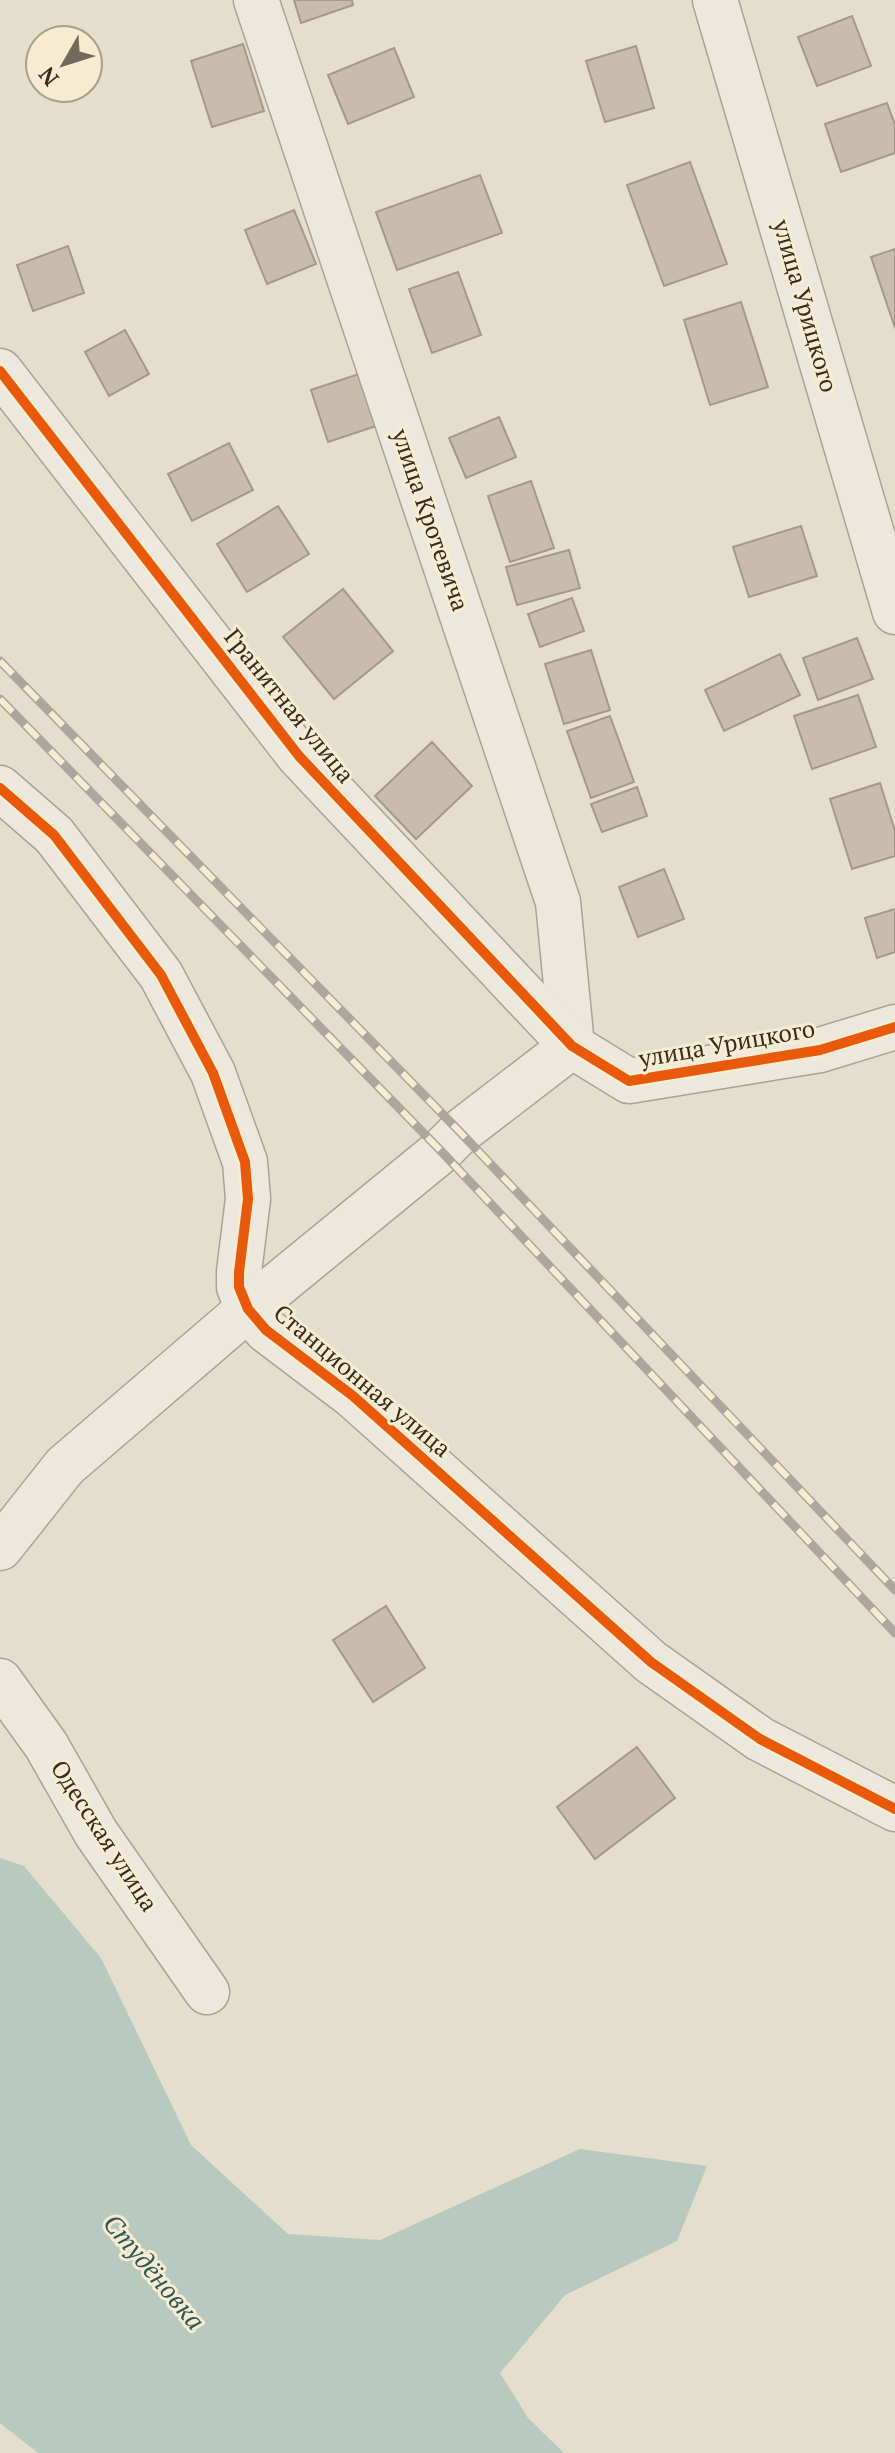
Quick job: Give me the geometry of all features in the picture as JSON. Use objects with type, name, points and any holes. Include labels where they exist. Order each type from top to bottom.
[{"type":"street","name":"улица Кротевича","points":[[256,0],[558,902],[572,1046]]},
{"type":"street","name":"улица Урицкого","points":[[715,0],[895,612]]},
{"type":"street","name":"Гранитная улица","points":[[0,371],[299,756],[572,1046]]},
{"type":"street","name":"Станционная улица","points":[[0,788],[54,835],[161,975],[213,1073],[245,1162],[248,1199],[239,1287],[248,1309],[266,1330],[353,1396],[651,1662],[760,1739],[895,1809]]},
{"type":"street","name":"улица Урицкого","points":[[572,1046],[629,1081],[820,1050],[895,1027]]},
{"type":"street","points":[[0,1548],[65,1466],[460,1132],[572,1046]]},
{"type":"street","name":"Одесская улица","points":[[0,1681],[46,1745],[96,1833],[207,1992]]},
{"type":"water","name":"Студёновка","points":[[0,1858],[24,1866],[101,1958],[191,2145],[288,2234],[380,2240],[580,2149],[707,2166],[677,2241],[565,2295],[500,2373],[528,2418],[564,2453],[38,2453],[0,2423]]},
{"type":"building","points":[[294,0],[352,0],[353,5],[301,23]]},
{"type":"building","points":[[852,16],[871,66],[817,86],[798,37]]},
{"type":"building","points":[[243,44],[264,111],[212,127],[191,61]]},
{"type":"building","points":[[636,46],[654,108],[605,122],[586,61]]},
{"type":"building","points":[[394,48],[414,97],[348,124],[328,75]]},
{"type":"building","points":[[887,103],[895,125],[895,153],[841,172],[825,124]]},
{"type":"building","points":[[690,162],[727,264],[664,286],[627,185]]},
{"type":"building","points":[[480,175],[502,233],[397,270],[376,212]]},
{"type":"building","points":[[294,210],[316,264],[267,284],[245,230]]},
{"type":"building","points":[[68,246],[84,293],[33,311],[17,265]]},
{"type":"building","points":[[895,249],[895,328],[871,257]]},
{"type":"building","points":[[458,272],[481,335],[432,353],[409,289]]},
{"type":"building","points":[[741,302],[768,387],[710,405],[684,320]]},
{"type":"building","points":[[125,330],[149,374],[109,396],[85,352]]},
{"type":"building","points":[[365,372],[382,424],[328,442],[311,390]]},
{"type":"building","points":[[499,417],[516,457],[466,478],[449,438]]},
{"type":"building","points":[[229,443],[253,490],[192,521],[168,474]]},
{"type":"building","points":[[531,481],[554,548],[510,562],[488,496]]},
{"type":"building","points":[[278,506],[309,554],[247,592],[217,544]]},
{"type":"building","points":[[801,526],[817,576],[749,597],[733,547]]},
{"type":"building","points":[[569,550],[580,588],[517,605],[506,567]]},
{"type":"building","points":[[343,589],[393,651],[334,699],[283,637]]},
{"type":"building","points":[[572,598],[584,631],[540,647],[528,614]]},
{"type":"building","points":[[857,638],[873,679],[818,700],[803,658]]},
{"type":"building","points":[[591,650],[610,710],[564,724],[545,664]]},
{"type":"building","points":[[780,654],[800,695],[724,731],[705,690]]},
{"type":"building","points":[[858,695],[876,747],[812,769],[794,716]]},
{"type":"building","points":[[610,716],[634,782],[591,798],[567,731]]},
{"type":"building","points":[[432,742],[472,786],[416,839],[375,796]]},
{"type":"building","points":[[880,783],[895,831],[895,856],[852,869],[830,799]]},
{"type":"building","points":[[637,787],[647,816],[602,832],[591,804]]},
{"type":"building","points":[[664,869],[684,919],[638,937],[619,887]]},
{"type":"building","points":[[895,909],[895,952],[877,958],[865,918]]},
{"type":"building","points":[[386,1606],[425,1668],[373,1702],[333,1640]]},
{"type":"building","points":[[637,1747],[675,1798],[595,1859],[557,1807]]},
{"type":"railway","points":[[0,661],[460,1132],[895,1590]]},
{"type":"railway","points":[[0,699],[441,1151],[895,1633]]},
{"type":"cycle path","points":[[0,371],[299,756],[572,1046],[629,1081],[820,1050],[895,1027]]},
{"type":"cycle path","points":[[0,788],[54,835],[161,975],[213,1073],[245,1162],[248,1199],[239,1287],[248,1309],[266,1330],[353,1396],[651,1662],[760,1739],[895,1809]]}]
